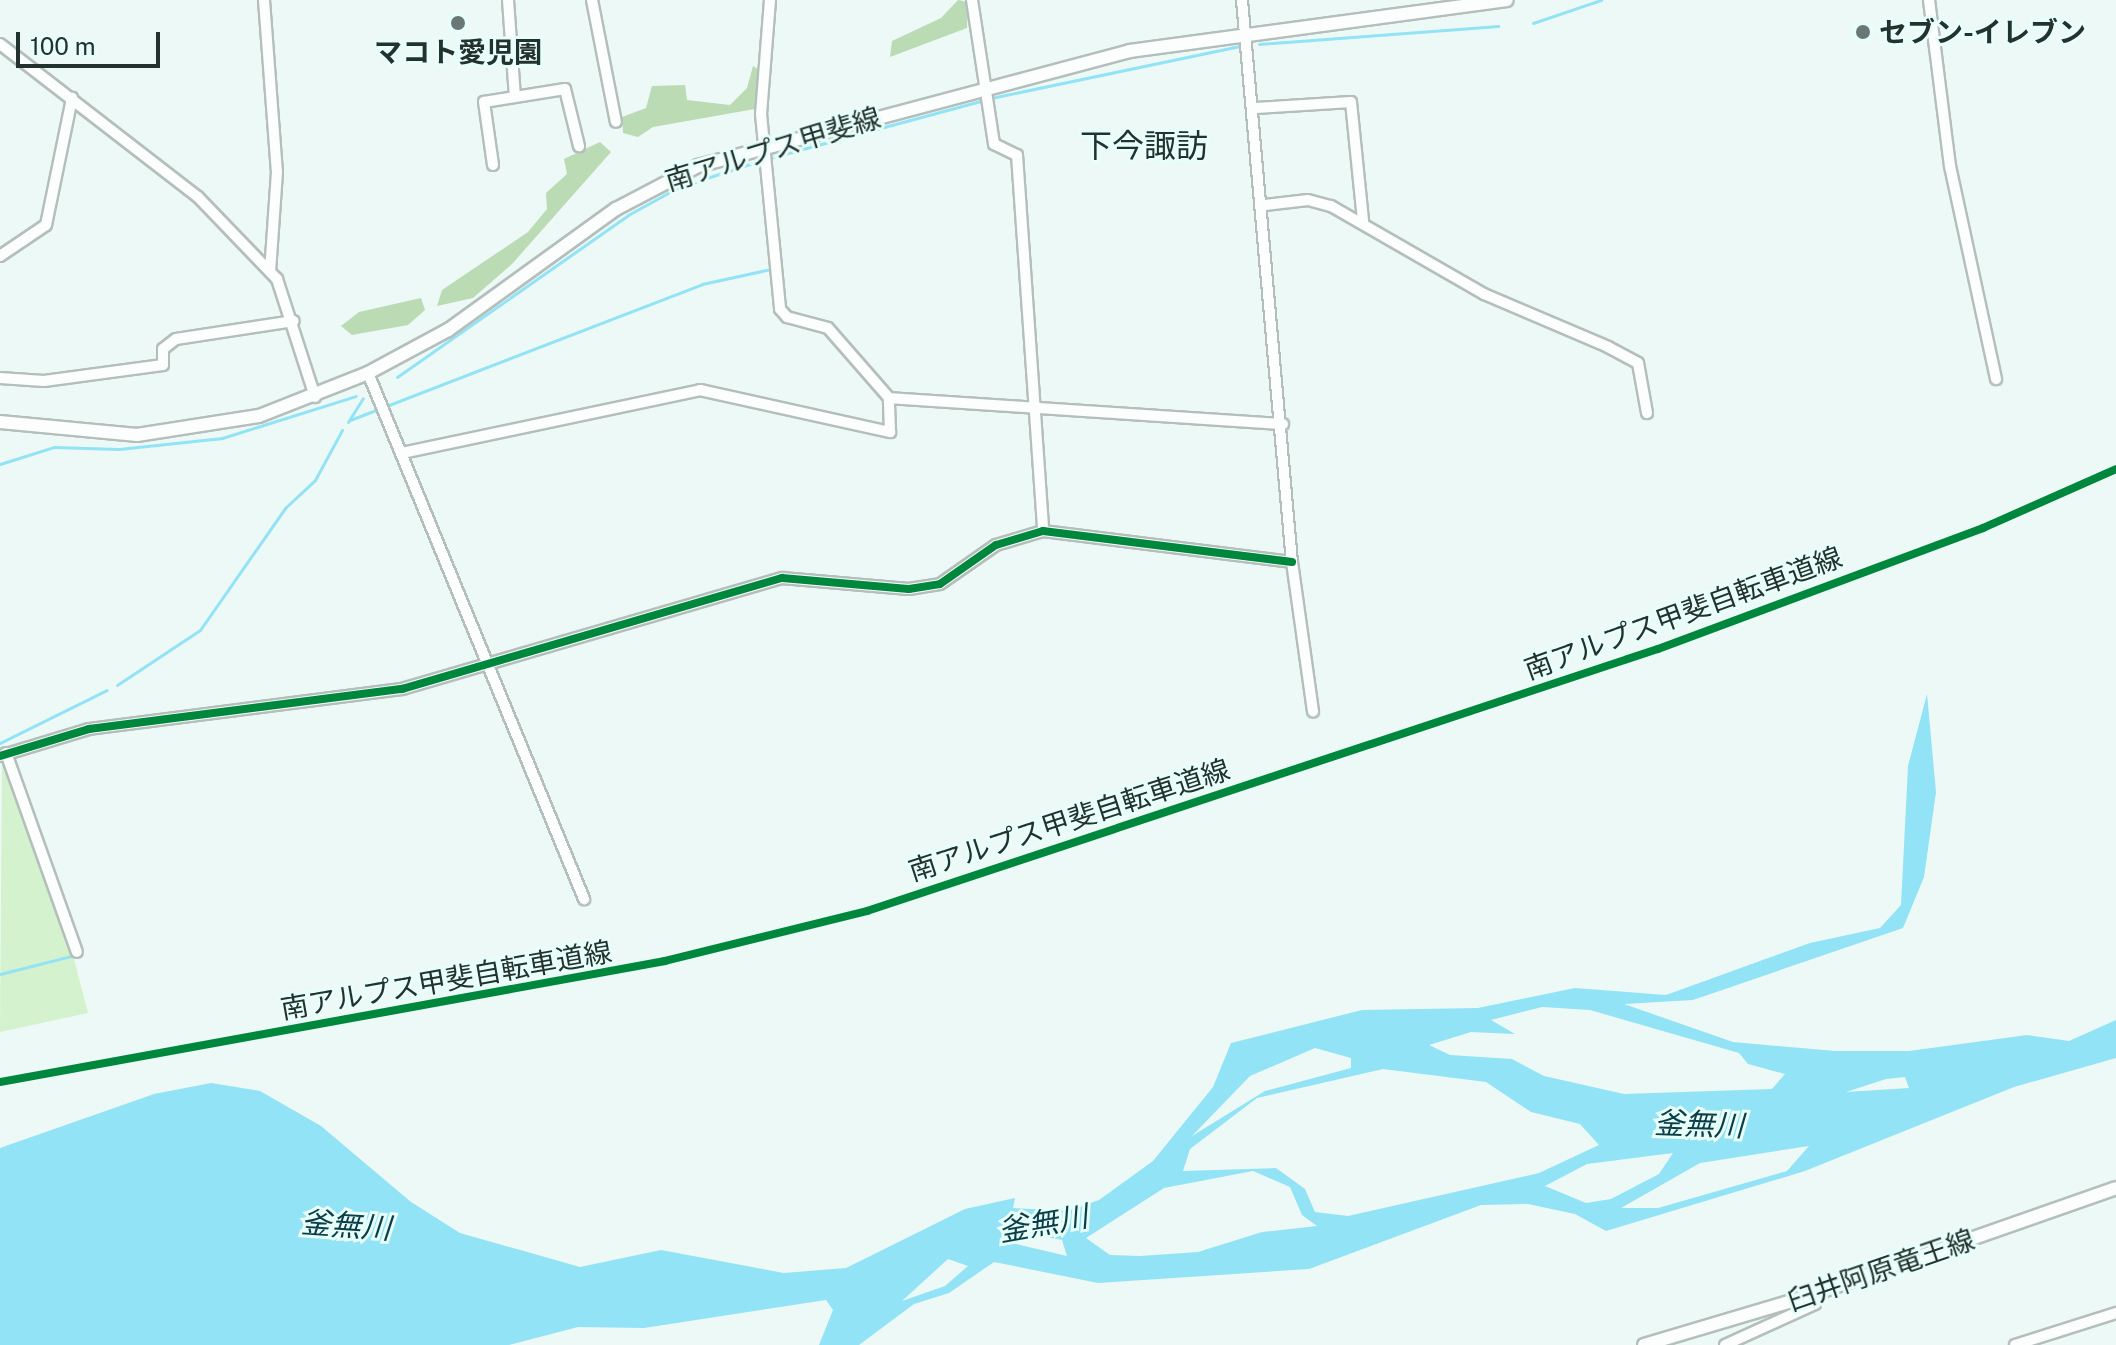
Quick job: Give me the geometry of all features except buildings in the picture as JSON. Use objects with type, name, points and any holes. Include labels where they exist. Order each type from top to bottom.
[{"type":"main road","name":"南アルプス甲斐線","points":[[0,422],[137,435],[221,425],[315,397],[368,373],[448,330],[650,188],[763,147],[1130,51],[1507,0]]},
{"type":"main road","name":"臼井阿原竜王線","points":[[1644,1345],[1818,1293],[2116,1188]]},
{"type":"street","points":[[264,0],[277,172],[270,271]]},
{"type":"street","points":[[508,0],[515,97]]},
{"type":"street","points":[[592,0],[616,122]]},
{"type":"street","points":[[402,453],[700,390],[890,432],[889,398],[828,328],[780,309],[763,147],[770,0]]},
{"type":"street","points":[[972,0],[994,144],[1017,155],[1037,407],[1043,531]]},
{"type":"street","points":[[1242,0],[1265,205],[1292,562],[1313,712]]},
{"type":"street","points":[[1929,0],[1950,166],[1996,379]]},
{"type":"street","points":[[0,44],[198,197],[270,271],[294,321],[315,397]]},
{"type":"street","points":[[493,165],[484,102],[565,89],[579,146]]},
{"type":"street","points":[[0,256],[46,225],[72,98]]},
{"type":"street","points":[[1256,108],[1351,102],[1363,221]]},
{"type":"street","points":[[1265,205],[1308,200],[1363,221],[1484,294],[1638,363],[1647,413]]},
{"type":"street","points":[[0,378],[44,381],[163,365],[163,349],[176,339],[294,321]]},
{"type":"street","points":[[368,373],[584,899]]},
{"type":"street","points":[[889,398],[1283,424]]},
{"type":"street","points":[[77,952],[3,754],[89,729],[353,699],[486,665],[782,578],[909,589],[940,584],[996,545],[1043,531],[1292,562]]},
{"type":"street","points":[[1725,1345],[1815,1304],[1818,1293]]},
{"type":"street","points":[[2015,1345],[2116,1313]]},
{"type":"green space","points":[[958,0],[968,2],[967,28],[890,57],[892,41],[941,18]]},
{"type":"green space","points":[[753,66],[762,72],[755,109],[653,127],[638,137],[623,133],[622,117],[646,108],[652,86],[685,85],[687,100],[730,105],[747,88]]},
{"type":"green space","points":[[600,142],[611,152],[512,264],[473,298],[437,306],[442,290],[528,232],[547,209],[546,193],[567,174],[564,159]]},
{"type":"green space","points":[[421,298],[425,310],[408,325],[352,335],[341,326],[359,312]]},
{"type":"green space","points":[[2,764],[67,932],[88,1013],[0,1032]]},
{"type":"water","name":"釜無川","points":[[1927,694],[1936,792],[1924,877],[1903,928],[1693,1000],[1624,1004],[1733,1042],[1835,1051],[1909,1051],[2027,1035],[2069,1041],[2116,1020],[2116,1058],[2014,1087],[1805,1171],[1606,1231],[1575,1214],[1528,1204],[1481,1205],[1309,1269],[1098,1283],[994,1262],[949,1293],[914,1304],[859,1345],[819,1345],[833,1310],[826,1300],[644,1328],[578,1327],[509,1345],[0,1345],[0,1148],[154,1094],[211,1083],[260,1091],[321,1126],[411,1202],[460,1233],[580,1267],[661,1250],[784,1273],[846,1268],[965,1209],[1015,1198],[1013,1208],[1068,1211],[1099,1200],[1153,1161],[1213,1087],[1231,1043],[1362,1010],[1478,1008],[1575,988],[1666,995],[1810,943],[1880,928],[1901,905],[1908,766]],"holes":[[[1542,1007],[1590,1010],[1739,1053],[1748,1064],[1785,1074],[1772,1089],[1624,1094],[1544,1076],[1512,1059],[1450,1055],[1429,1045],[1471,1032],[1515,1034],[1491,1020]],[[1315,1048],[1351,1058],[1351,1068],[1265,1091],[1192,1136],[1250,1076]],[[1383,1069],[1486,1082],[1531,1112],[1580,1124],[1599,1145],[1539,1173],[1348,1216],[1315,1212],[1305,1189],[1276,1168],[1183,1171],[1190,1149],[1257,1098]],[[1905,1077],[1909,1088],[1846,1092],[1886,1079]],[[1809,1146],[1787,1171],[1658,1208],[1621,1208],[1700,1163]],[[1673,1153],[1659,1174],[1611,1199],[1586,1203],[1545,1186],[1587,1164]],[[1253,1171],[1290,1187],[1302,1215],[1317,1226],[1262,1232],[1198,1252],[1140,1256],[1110,1255],[1086,1238],[1164,1188]],[[1042,1236],[1062,1240],[1067,1256],[1008,1242]],[[948,1259],[968,1266],[945,1286],[902,1301]]]},
{"type":"waterway","points":[[1533,23],[1601,0]]},
{"type":"waterway","points":[[1259,44],[1498,26]]},
{"type":"waterway","points":[[991,98],[1239,46]]},
{"type":"waterway","points":[[773,157],[980,101]]},
{"type":"waterway","points":[[397,377],[628,215],[679,187],[756,162]]},
{"type":"waterway","points":[[350,420],[702,284],[771,269]]},
{"type":"waterway","points":[[0,464],[54,447],[119,449],[222,438],[356,396]]},
{"type":"waterway","points":[[348,422],[363,398]]},
{"type":"waterway","points":[[117,685],[200,630],[285,508],[315,480],[342,430]]},
{"type":"waterway","points":[[0,743],[107,690]]},
{"type":"waterway","points":[[0,974],[71,956]]},
{"type":"cycle path","name":"南アルプス甲斐自転車道線","points":[[0,1082],[665,961],[867,911],[1658,649],[1983,528],[2116,469]]},
{"type":"cycle path","points":[[0,756],[89,729],[402,689],[782,578],[909,589],[940,584],[996,545],[1043,531],[1292,562]]},
{"type":"place","name":"マコト愛児園","points":[[458,23]]},
{"type":"place","name":"セブン-イレブン","points":[[1863,32]]},
{"type":"district","name":"下今諏訪","points":[[1144,146]]}]
